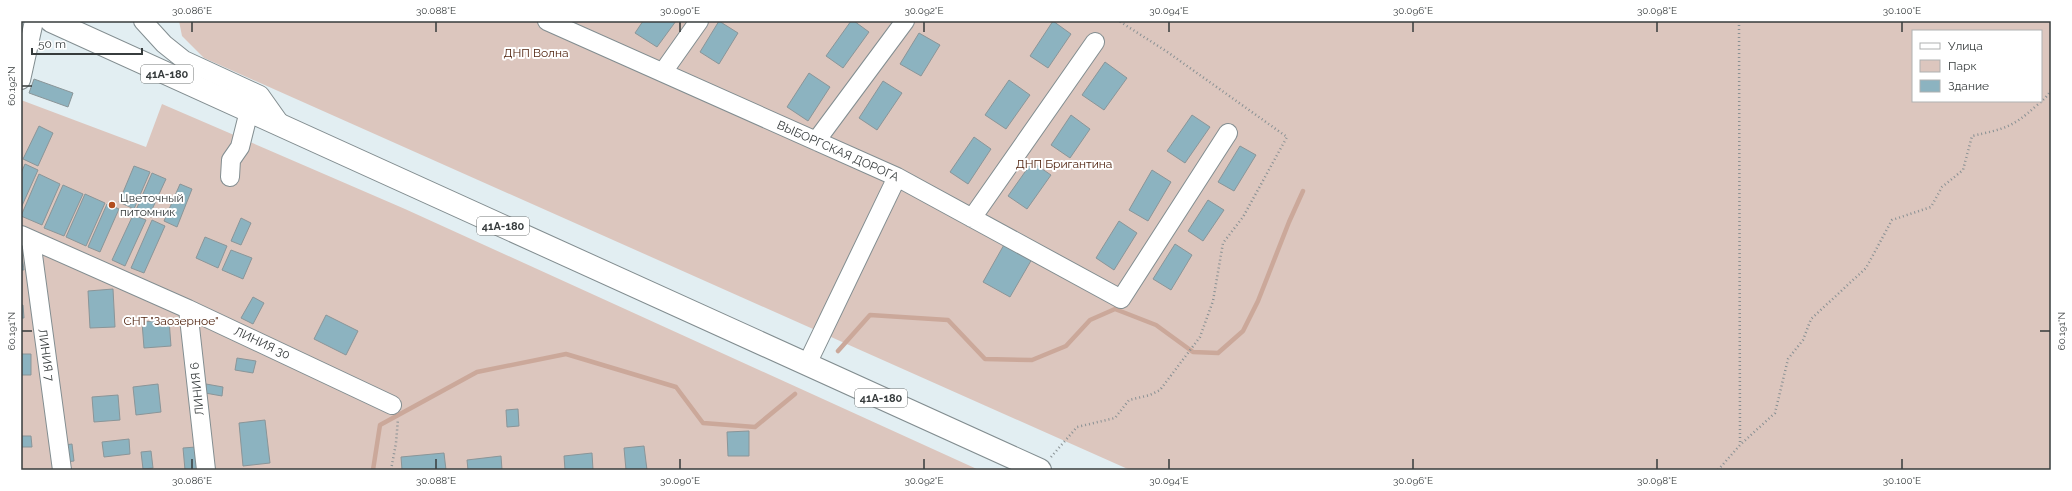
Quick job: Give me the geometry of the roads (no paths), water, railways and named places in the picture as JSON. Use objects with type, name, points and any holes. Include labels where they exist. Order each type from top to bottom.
[{"type":"main road","name":"41А-180","points":[[51,21],[723,326],[1044,465]]},
{"type":"street","points":[[21,80],[34,21]]},
{"type":"street","points":[[144,21],[164,44],[184,60],[260,95],[282,126]]},
{"type":"street","name":"ВЫБОРГСКАЯ ДОРОГА","points":[[547,21],[897,177],[1121,299],[1228,133]]},
{"type":"street","points":[[663,72],[699,21]]},
{"type":"street","points":[[816,141],[905,21]]},
{"type":"street","points":[[972,218],[1095,42]]},
{"type":"street","points":[[230,177],[232,160],[240,147],[249,111]]},
{"type":"street","points":[[808,364],[897,177]]},
{"type":"street","name":"ЛИНИЯ 30","points":[[26,237],[188,309],[395,413]]},
{"type":"street","name":"ЛИНИЯ 7","points":[[26,237],[62,470]]},
{"type":"street","name":"ЛИНИЯ 6","points":[[188,309],[206,470]]},
{"type":"waterway","points":[[838,351],[870,315],[948,320],[985,359],[1032,360],[1066,346],[1090,320],[1115,309],[1156,325],[1193,352],[1218,353],[1243,331],[1258,301],[1289,222],[1303,191]]},
{"type":"waterway","points":[[373,470],[380,425],[477,372],[566,354],[676,387],[703,423],[755,427],[795,394]]},
{"type":"place","name":"Цветочный питомник","points":[[112,205]]},
{"type":"park label","name":"ДНП Волна","points":[[536,53]]},
{"type":"park label","name":"ДНП Бригантина","points":[[1064,164]]},
{"type":"park label","name":"СНТ \"Заозерное\"","points":[[171,321]]}]
